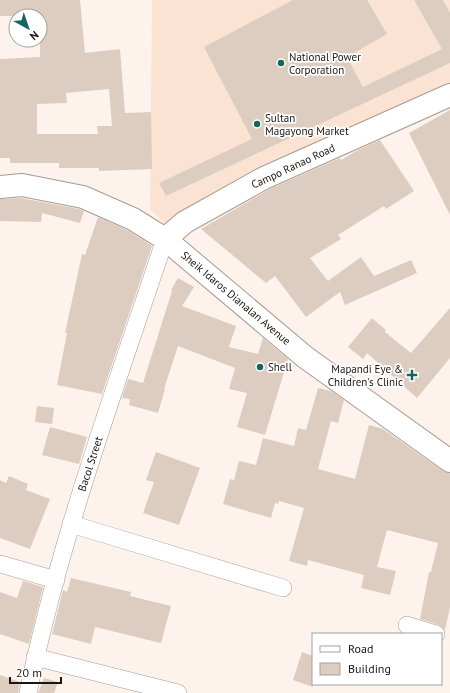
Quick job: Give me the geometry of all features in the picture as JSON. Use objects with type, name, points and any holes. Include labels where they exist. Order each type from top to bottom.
[{"type":"main road","name":"Campo Ranao Road","points":[[165,239],[184,222],[264,178],[450,96]]},
{"type":"main road","name":"Sheik Idaros Dianalan Avenue","points":[[0,187],[22,185],[83,197],[132,219],[165,239],[305,357],[450,460]]},
{"type":"street","name":"Bacol Street","points":[[28,693],[35,657],[71,524],[165,239]]},
{"type":"street","points":[[71,524],[283,588]]},
{"type":"street","points":[[0,564],[56,580]]},
{"type":"street","points":[[407,625],[433,633]]},
{"type":"street","points":[[35,657],[178,693]]},
{"type":"shaded area","name":"Sultan Magayong Market","points":[[152,0],[450,0],[450,87],[278,162],[165,224],[150,209]]},
{"type":"building","points":[[0,0],[80,0],[85,53],[120,49],[125,113],[151,112],[152,169],[99,171],[99,168],[59,168],[59,163],[10,163],[10,158],[0,158],[0,59],[40,57],[40,48],[48,48],[48,8],[8,8],[8,16],[0,16]],"holes":[[[109,89],[112,126],[97,126],[98,134],[37,134],[37,104],[67,103],[66,93]]]},
{"type":"building","points":[[293,0],[367,0],[387,34],[347,57],[363,87],[442,49],[414,0],[443,0],[450,13],[450,63],[166,196],[159,183],[252,139],[204,47]]},
{"type":"building","points":[[450,110],[450,215],[409,133]]},
{"type":"building","points":[[380,140],[414,191],[386,209],[384,206],[338,235],[341,239],[310,258],[328,281],[361,257],[374,276],[411,260],[417,273],[345,305],[340,292],[306,317],[275,276],[266,283],[201,229],[270,189],[340,158],[341,160]]},
{"type":"building","points":[[21,198],[84,211],[80,223],[42,213],[41,222],[0,221],[0,199]]},
{"type":"building","points":[[98,217],[127,230],[152,246],[102,394],[57,385],[67,333],[65,333],[82,254],[85,255]]},
{"type":"building","points":[[178,278],[194,287],[182,306],[236,326],[229,347],[258,354],[263,338],[288,359],[265,435],[237,427],[247,393],[229,389],[235,368],[178,346],[158,413],[129,405],[130,399],[122,398],[128,379],[143,383],[172,291],[171,290]]},
{"type":"building","points":[[450,308],[450,358],[417,398],[367,353],[363,359],[348,347],[372,318],[386,330],[385,332],[411,353]]},
{"type":"building","points":[[318,388],[331,391],[344,400],[338,423],[331,421],[318,469],[355,479],[369,425],[383,429],[443,471],[450,473],[450,607],[445,630],[439,625],[420,619],[429,572],[431,572],[438,543],[387,530],[377,567],[396,571],[390,595],[361,588],[364,575],[308,560],[307,566],[289,561],[304,508],[279,501],[278,504],[275,503],[271,518],[223,504],[230,479],[234,480],[239,461],[256,465],[263,438],[294,446],[298,428],[306,430]]},
{"type":"building","points":[[37,406],[54,408],[52,424],[35,422]]},
{"type":"building","points":[[50,427],[87,437],[79,464],[42,455]]},
{"type":"building","points":[[156,452],[200,468],[179,525],[143,513],[154,482],[146,480]]},
{"type":"building","points":[[9,476],[28,484],[26,490],[50,499],[30,549],[0,538],[0,480],[6,483]]},
{"type":"building","points":[[71,578],[131,592],[130,596],[171,606],[161,643],[95,627],[91,644],[52,634],[63,590],[67,592]]},
{"type":"building","points":[[23,581],[43,587],[29,644],[0,634],[0,592],[17,598]]},
{"type":"building","points":[[302,652],[312,656],[313,687],[293,680]]},
{"type":"building","points":[[0,675],[20,682],[18,693],[0,693]]},
{"type":"building","points":[[44,678],[58,682],[54,693],[38,693]]},
{"type":"place","name":"National Power Corporation","points":[[281,63]]},
{"type":"place","name":"Sultan Magayong Market","points":[[257,124]]},
{"type":"place","name":"Shell","points":[[260,367]]},
{"type":"place","name":"Mapandi Eye & Children's Clinic","points":[[412,375]]}]
